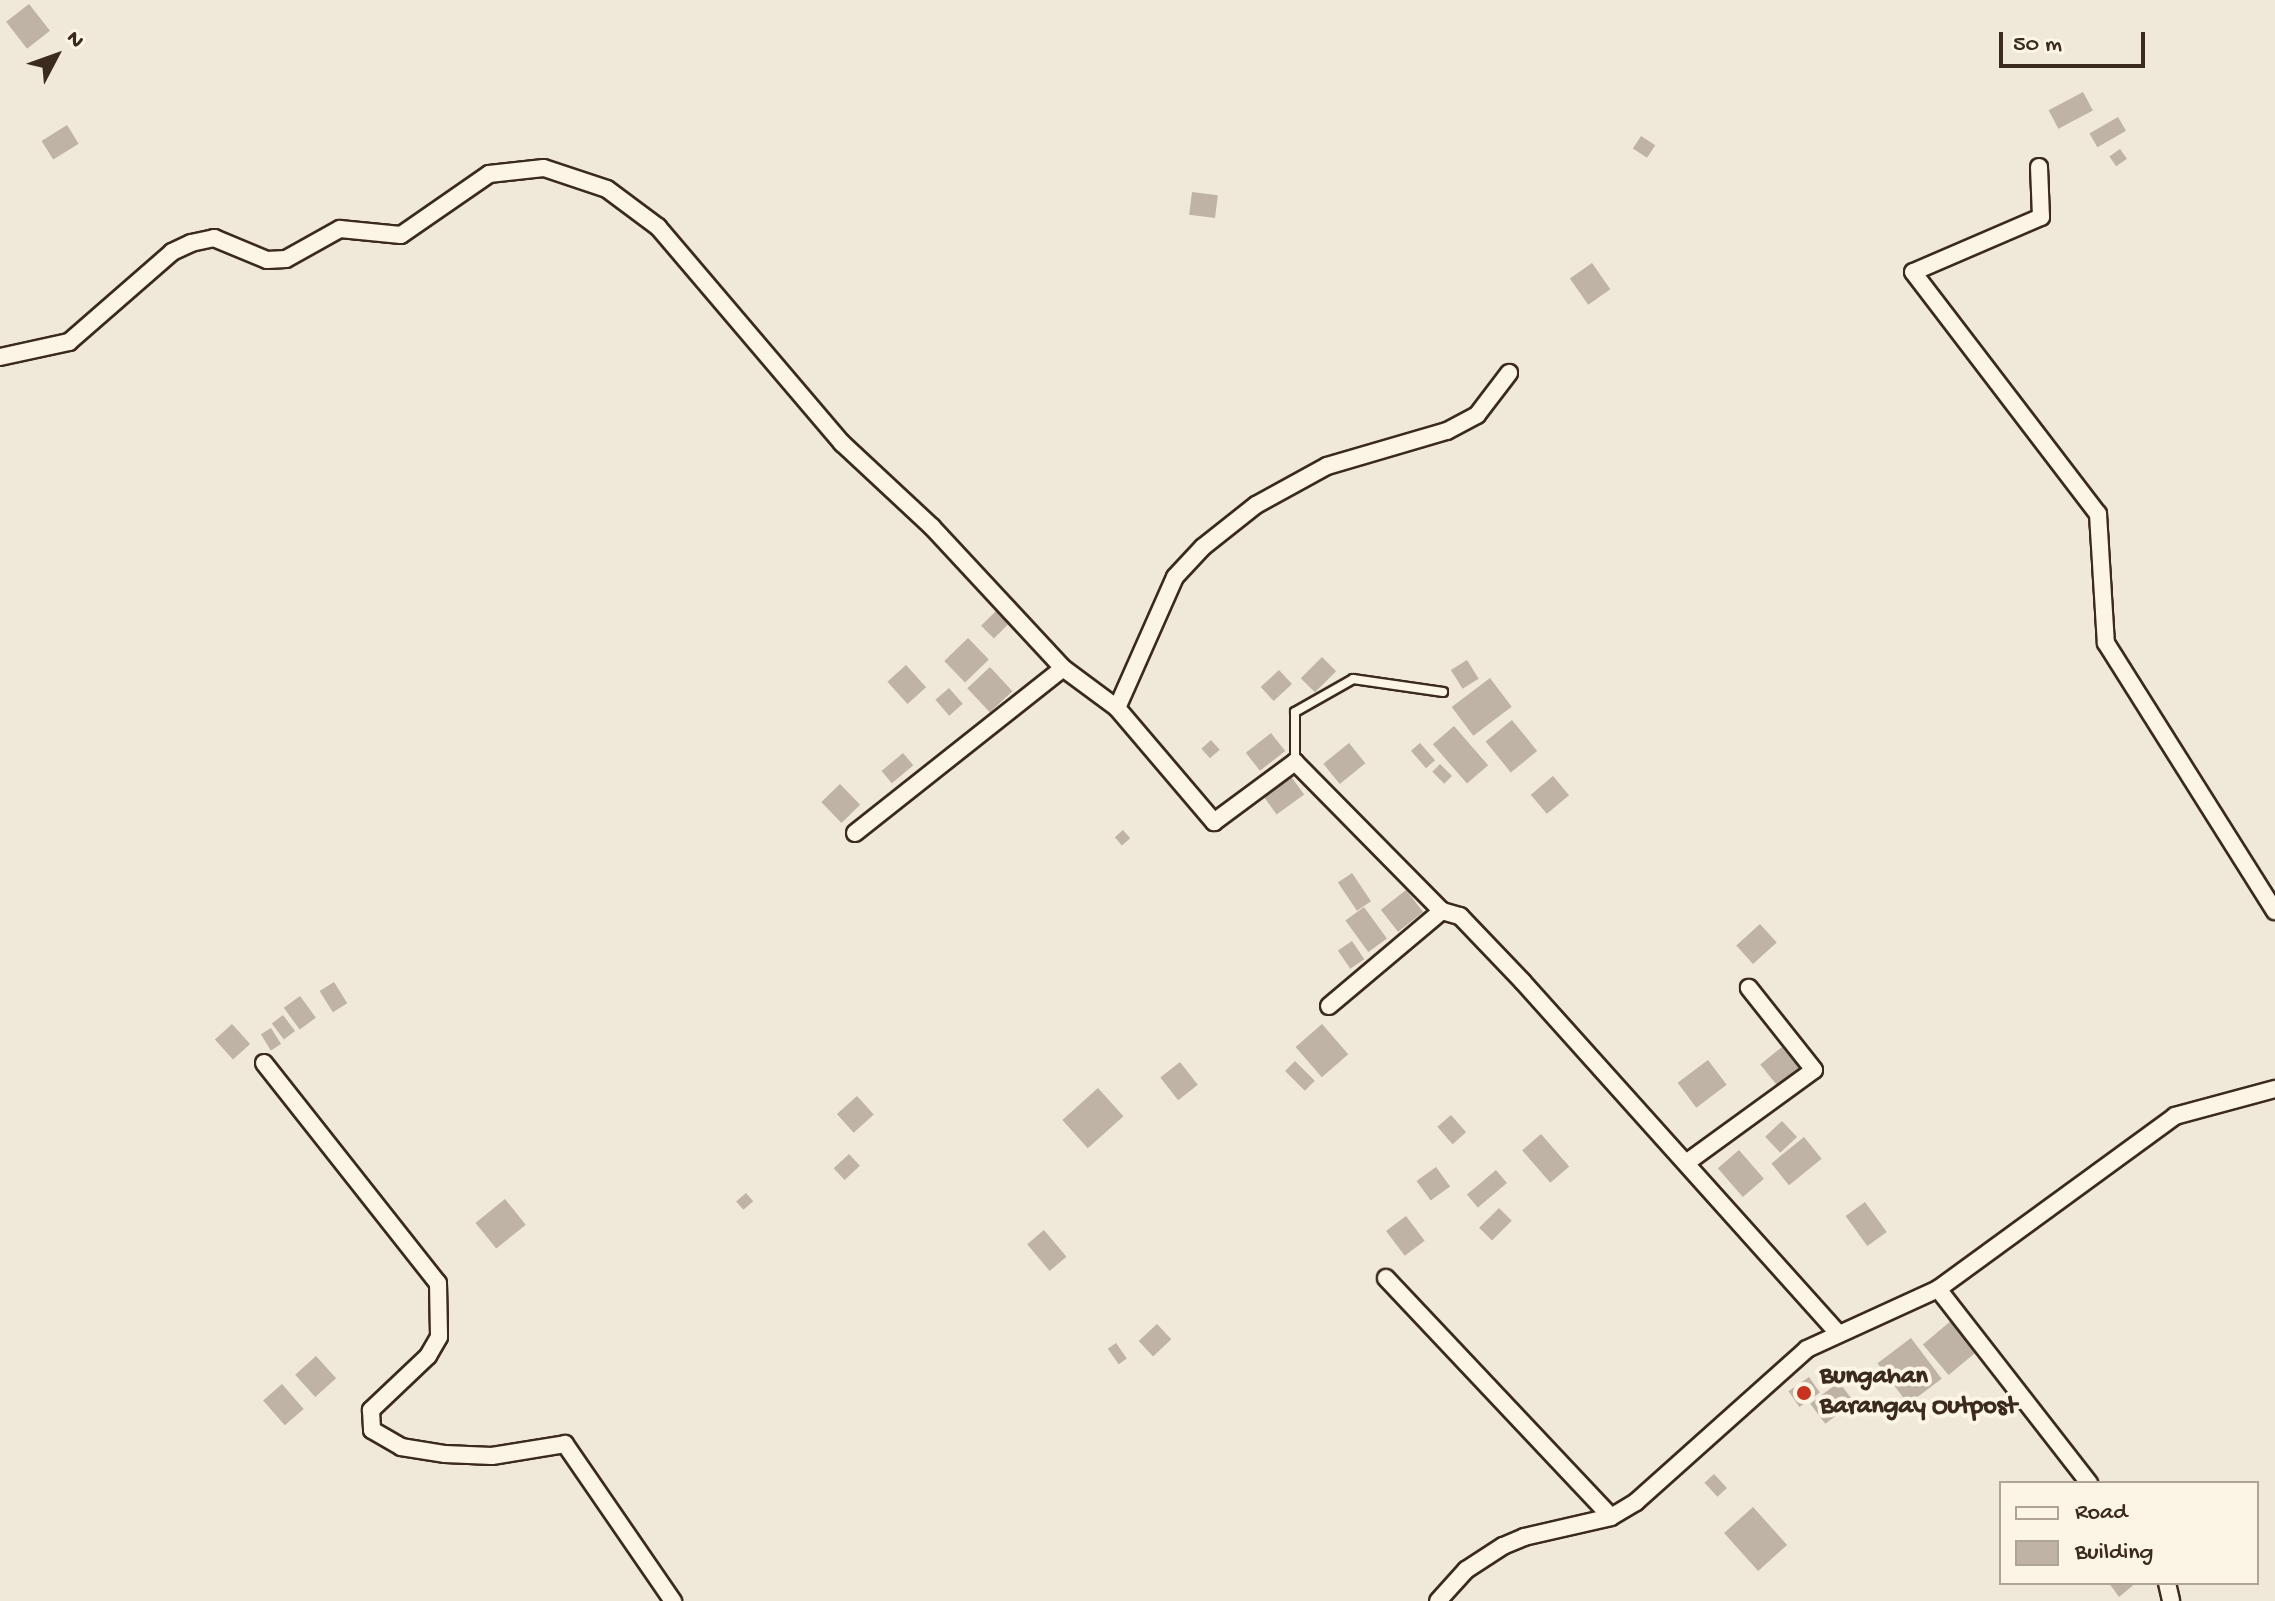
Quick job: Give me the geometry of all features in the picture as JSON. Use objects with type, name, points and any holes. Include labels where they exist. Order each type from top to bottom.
[{"type":"street","points":[[2039,167],[2041,217],[1913,272],[2098,514],[2106,643],[2275,911]]},
{"type":"street","points":[[0,357],[69,342],[172,252],[191,243],[214,238],[267,260],[286,259],[340,229],[401,235],[489,174],[544,168],[575,175],[607,189],[658,227],[842,443],[952,548],[1063,668],[1117,708],[1214,822],[1295,762],[1442,911],[1460,916],[1523,982],[1838,1333]]},
{"type":"street","points":[[1117,708],[1175,577],[1203,547],[1256,505],[1314,472],[1447,431],[1477,415],[1509,373]]},
{"type":"street","points":[[855,833],[1063,668]]},
{"type":"street","points":[[1329,1006],[1442,911]]},
{"type":"street","points":[[1686,1163],[1814,1070],[1749,988]]},
{"type":"street","points":[[264,1063],[438,1283],[439,1337],[428,1356],[371,1410],[372,1430],[401,1447],[445,1454],[492,1456],[565,1444],[673,1601]]},
{"type":"street","points":[[1438,1601],[1466,1570],[1503,1546],[1524,1537],[1611,1517],[1636,1502],[1807,1349],[1938,1289],[2175,1116],[2275,1089]]},
{"type":"street","points":[[1386,1278],[1611,1517]]},
{"type":"street","points":[[1938,1289],[2087,1481]]},
{"type":"lane","points":[[1295,762],[1295,712],[1353,679],[1443,692]]},
{"type":"building","points":[[29,4],[50,31],[27,49],[6,22]]},
{"type":"building","points":[[2083,92],[2093,111],[2058,129],[2049,110]]},
{"type":"building","points":[[2118,117],[2126,131],[2097,147],[2089,134]]},
{"type":"building","points":[[67,125],[79,144],[53,160],[42,141]]},
{"type":"building","points":[[1641,136],[1655,145],[1647,158],[1633,149]]},
{"type":"building","points":[[2120,149],[2127,159],[2116,166],[2109,156]]},
{"type":"building","points":[[1192,192],[1218,195],[1215,218],[1189,215]]},
{"type":"building","points":[[1592,263],[1610,289],[1588,305],[1570,278]]},
{"type":"building","points":[[996,611],[1009,624],[994,639],[981,626]]},
{"type":"building","points":[[968,638],[989,660],[965,683],[944,661]]},
{"type":"building","points":[[1322,657],[1336,671],[1315,692],[1301,678]]},
{"type":"building","points":[[1467,660],[1479,679],[1463,689],[1451,670]]},
{"type":"building","points":[[906,665],[926,687],[907,704],[887,682]]},
{"type":"building","points":[[990,667],[1013,691],[990,712],[967,688]]},
{"type":"building","points":[[1279,670],[1292,684],[1274,701],[1261,687]]},
{"type":"building","points":[[1490,678],[1512,707],[1473,736],[1452,707]]},
{"type":"building","points":[[949,688],[963,704],[949,716],[935,700]]},
{"type":"building","points":[[1512,720],[1537,751],[1511,772],[1486,741]]},
{"type":"building","points":[[1454,726],[1488,765],[1467,784],[1433,744]]},
{"type":"building","points":[[1271,733],[1285,751],[1260,771],[1246,753]]},
{"type":"building","points":[[1211,740],[1220,750],[1210,758],[1201,749]]},
{"type":"building","points":[[1349,743],[1365,763],[1340,784],[1323,764]]},
{"type":"building","points":[[1420,743],[1435,760],[1426,768],[1411,751]]},
{"type":"building","points":[[903,753],[913,765],[892,783],[882,771]]},
{"type":"building","points":[[1440,764],[1452,776],[1444,784],[1432,772]]},
{"type":"building","points":[[1290,775],[1304,794],[1277,814],[1262,795]]},
{"type":"building","points":[[1553,776],[1569,795],[1547,814],[1531,795]]},
{"type":"building","points":[[840,784],[860,805],[841,823],[821,802]]},
{"type":"building","points":[[1123,830],[1130,838],[1122,846],[1115,837]]},
{"type":"building","points":[[1352,873],[1371,901],[1357,911],[1338,883]]},
{"type":"building","points":[[1406,890],[1423,912],[1398,932],[1381,910]]},
{"type":"building","points":[[1364,907],[1387,939],[1368,952],[1345,921]]},
{"type":"building","points":[[1760,924],[1777,943],[1753,964],[1736,945]]},
{"type":"building","points":[[1352,941],[1364,959],[1350,969],[1338,951]]},
{"type":"building","points":[[334,982],[347,1003],[333,1012],[320,991]]},
{"type":"building","points":[[300,996],[316,1018],[300,1030],[284,1008]]},
{"type":"building","points":[[283,1015],[295,1031],[284,1039],[272,1023]]},
{"type":"building","points":[[232,1024],[250,1044],[233,1059],[215,1039]]},
{"type":"building","points":[[1322,1024],[1348,1054],[1322,1077],[1296,1047]]},
{"type":"building","points":[[271,1028],[281,1044],[271,1050],[261,1034]]},
{"type":"building","points":[[1782,1047],[1802,1072],[1780,1089],[1760,1065]]},
{"type":"building","points":[[1708,1060],[1727,1085],[1696,1108],[1678,1083]]},
{"type":"building","points":[[1295,1061],[1315,1081],[1305,1091],[1285,1071]]},
{"type":"building","points":[[1180,1062],[1198,1085],[1178,1100],[1160,1077]]},
{"type":"building","points":[[1098,1088],[1123,1116],[1088,1148],[1062,1120]]},
{"type":"building","points":[[857,1096],[874,1115],[854,1133],[837,1114]]},
{"type":"building","points":[[1451,1115],[1466,1132],[1453,1144],[1437,1127]]},
{"type":"building","points":[[1782,1121],[1797,1137],[1780,1153],[1765,1137]]},
{"type":"building","points":[[1541,1134],[1569,1166],[1550,1183],[1522,1150]]},
{"type":"building","points":[[1804,1137],[1822,1159],[1789,1185],[1771,1163]]},
{"type":"building","points":[[1739,1150],[1764,1179],[1743,1197],[1718,1168]]},
{"type":"building","points":[[849,1154],[860,1166],[845,1180],[834,1168]]},
{"type":"building","points":[[1436,1167],[1450,1186],[1431,1201],[1417,1181]]},
{"type":"building","points":[[1496,1170],[1507,1183],[1478,1207],[1467,1194]]},
{"type":"building","points":[[746,1193],[753,1201],[743,1210],[736,1202]]},
{"type":"building","points":[[505,1199],[526,1225],[496,1249],[475,1223]]},
{"type":"building","points":[[1865,1202],[1887,1232],[1867,1246],[1846,1216]]},
{"type":"building","points":[[1499,1208],[1512,1221],[1492,1241],[1479,1228]]},
{"type":"building","points":[[1406,1216],[1425,1241],[1405,1256],[1386,1231]]},
{"type":"building","points":[[1044,1230],[1066,1257],[1050,1271],[1027,1244]]},
{"type":"building","points":[[1952,1320],[1978,1351],[1949,1375],[1923,1344]]},
{"type":"building","points":[[1157,1324],[1171,1339],[1153,1356],[1139,1341]]},
{"type":"building","points":[[1911,1338],[1942,1379],[1908,1404],[1877,1363]]},
{"type":"building","points":[[1116,1343],[1127,1359],[1119,1364],[1108,1349]]},
{"type":"building","points":[[316,1356],[336,1378],[315,1397],[295,1375]]},
{"type":"building","name":"Bungahan Barangay Outpost","points":[[1809,1377],[1820,1393],[1799,1407],[1789,1391]]},
{"type":"building","points":[[1839,1382],[1854,1402],[1825,1424],[1810,1404]]},
{"type":"building","points":[[282,1384],[304,1409],[285,1425],[263,1400]]},
{"type":"building","points":[[1714,1474],[1727,1488],[1717,1497],[1704,1483]]},
{"type":"building","points":[[1753,1507],[1787,1545],[1758,1571],[1724,1533]]},
{"type":"building","points":[[2110,1585],[2134,1585],[2119,1597]]},
{"type":"place","name":"Bungahan Barangay Outpost","points":[[1804,1393]]}]
